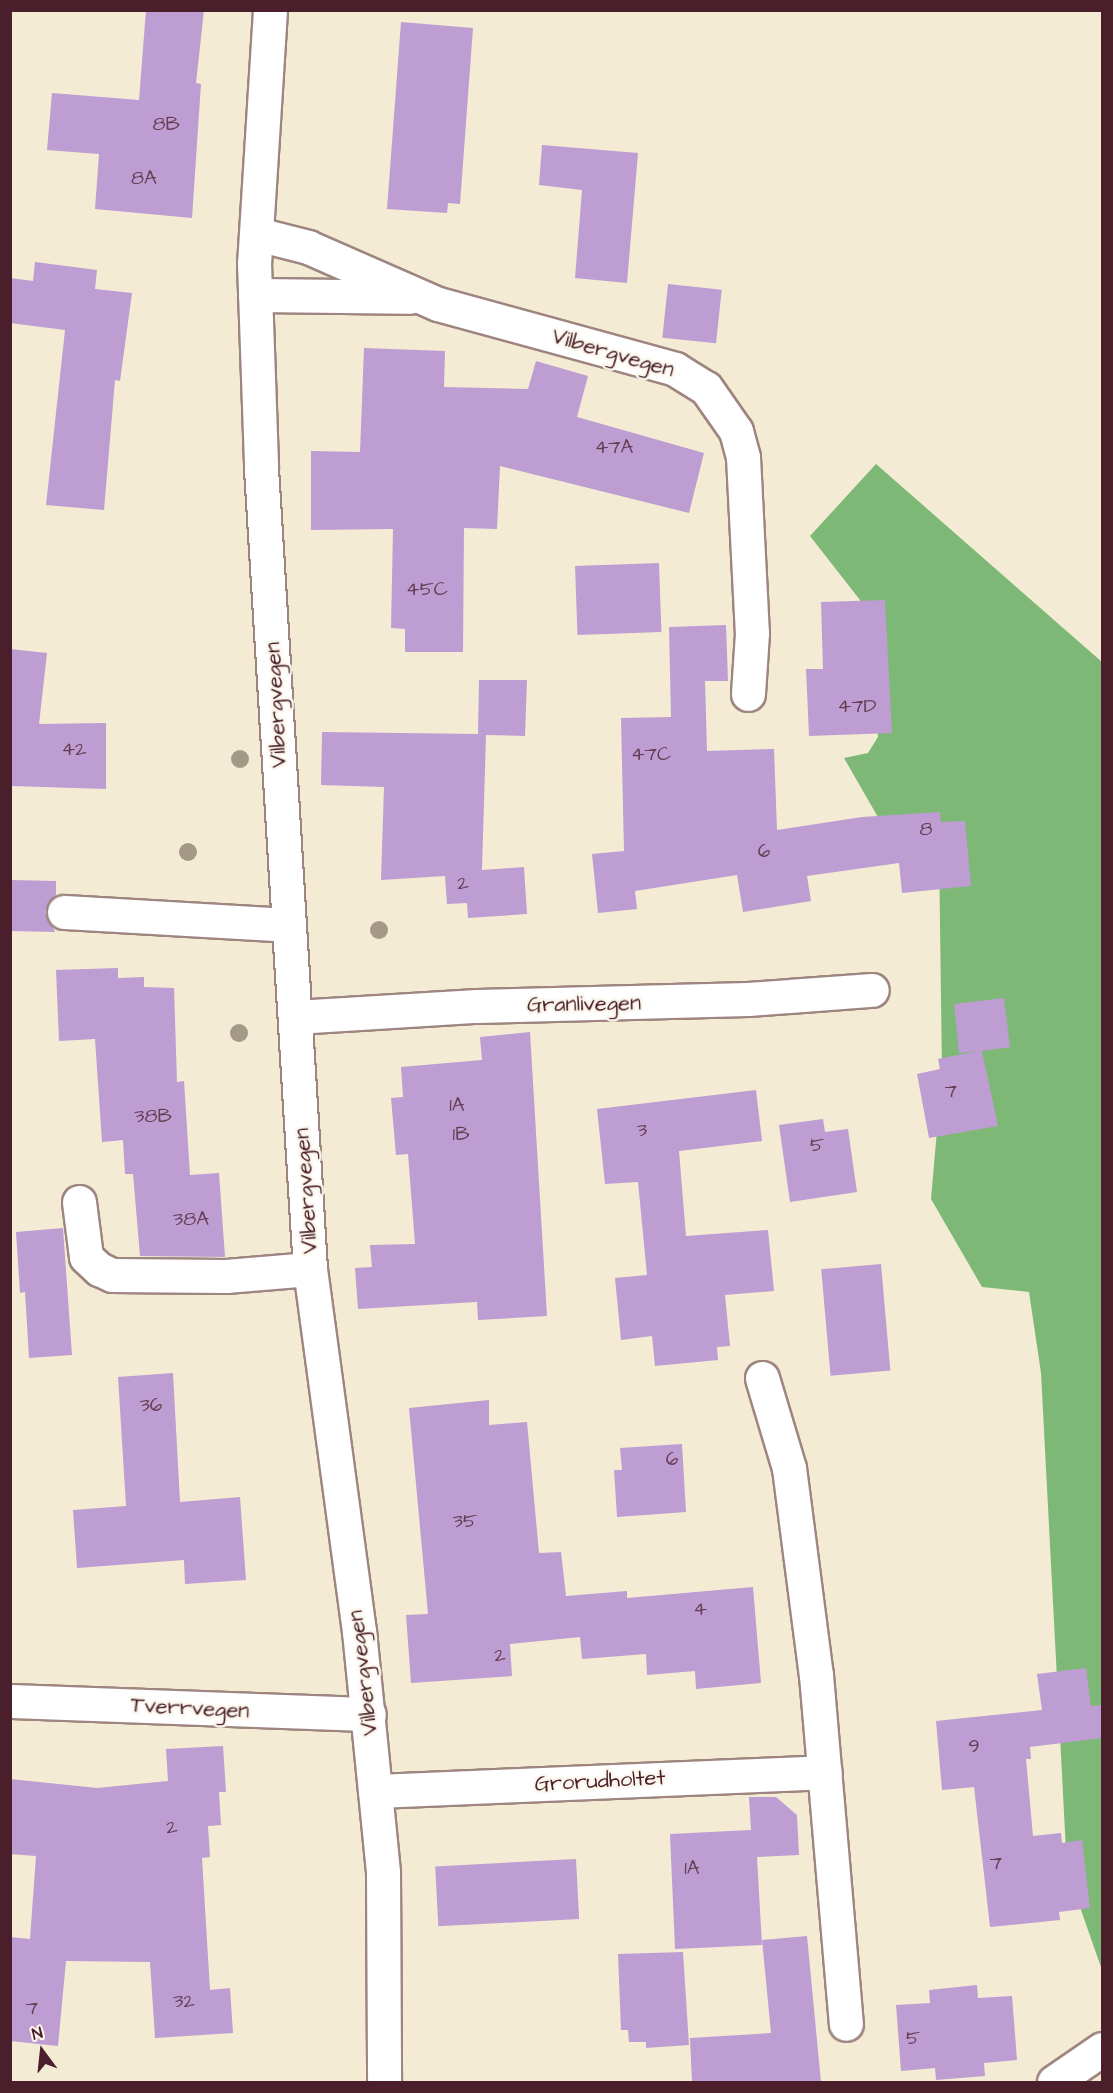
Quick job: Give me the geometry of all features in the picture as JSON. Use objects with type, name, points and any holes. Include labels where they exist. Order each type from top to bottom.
[{"type":"street","name":"Vilbergvegen","points":[[270,10],[255,295],[261,468],[310,1269],[369,1714],[383,1884],[384,2082]]},
{"type":"street","name":"Vilbergvegen","points":[[257,234],[308,247],[420,297],[675,369],[716,399],[735,431],[743,457],[752,633],[748,694]]},
{"type":"street","name":"Vilbergvegen","points":[[255,295],[420,297]]},
{"type":"street","points":[[64,912],[289,925]]},
{"type":"street","name":"Granlivegen","points":[[295,1017],[477,1006],[748,999],[872,990]]},
{"type":"street","points":[[79,1202],[86,1257],[99,1269],[112,1275],[226,1276],[310,1269]]},
{"type":"street","points":[[762,1378],[789,1468],[816,1674],[846,2024]]},
{"type":"street","name":"Tverrvegen","points":[[10,1701],[369,1714]]},
{"type":"street","name":"Grorudholtet","points":[[375,1791],[825,1772]]},
{"type":"street","points":[[1054,2082],[1102,2049]]},
{"type":"green space","points":[[876,464],[1102,662],[1102,1970],[1067,1870],[1041,1373],[1029,1292],[982,1287],[931,1199],[942,1073],[939,849],[898,852],[844,758],[868,753],[878,737],[865,621],[860,600],[810,536]]},
{"type":"building","points":[[146,10],[204,10],[196,83],[201,84],[192,218],[95,209],[99,154],[47,150],[52,93],[139,100]]},
{"type":"building","points":[[401,22],[473,28],[460,204],[448,203],[447,213],[387,209]]},
{"type":"building","points":[[542,145],[638,153],[627,283],[575,278],[582,190],[539,185]]},
{"type":"building","points":[[35,262],[97,270],[95,289],[132,293],[120,381],[115,380],[104,510],[46,505],[65,330],[10,323],[10,278],[33,281]]},
{"type":"building","points":[[668,284],[722,290],[716,343],[662,338]]},
{"type":"building","points":[[364,348],[445,351],[444,387],[528,389],[536,361],[588,376],[577,417],[704,453],[689,513],[500,466],[497,529],[464,528],[463,652],[405,652],[405,629],[391,628],[393,529],[311,530],[311,451],[360,452]]},
{"type":"building","points":[[659,563],[661,632],[577,635],[575,566]]},
{"type":"building","points":[[885,600],[892,733],[809,736],[806,669],[823,669],[821,602]]},
{"type":"building","points":[[726,625],[728,681],[705,681],[707,751],[774,749],[777,830],[862,817],[940,812],[941,822],[965,821],[971,886],[902,893],[899,863],[807,876],[811,901],[743,912],[737,875],[635,891],[637,909],[598,913],[592,854],[624,851],[621,718],[671,717],[669,627]]},
{"type":"building","points":[[10,649],[47,653],[39,724],[106,723],[106,789],[11,786]]},
{"type":"building","points":[[479,680],[527,680],[525,736],[486,735],[482,870],[524,867],[527,914],[468,918],[467,903],[447,904],[445,876],[381,880],[384,787],[321,785],[322,732],[478,734]]},
{"type":"building","points":[[10,880],[56,881],[56,895],[45,912],[55,932],[10,931]]},
{"type":"building","points":[[118,968],[118,978],[144,977],[144,987],[174,988],[177,1082],[184,1081],[190,1175],[219,1173],[225,1257],[140,1256],[133,1174],[125,1174],[123,1140],[102,1142],[95,1039],[59,1041],[56,970]]},
{"type":"building","points":[[1004,998],[1010,1047],[982,1051],[998,1126],[929,1138],[917,1074],[940,1069],[938,1059],[977,1051],[959,1053],[954,1004]]},
{"type":"building","points":[[530,1032],[547,1316],[478,1320],[477,1302],[358,1309],[355,1268],[372,1267],[370,1245],[415,1244],[408,1154],[396,1155],[391,1098],[403,1097],[401,1067],[482,1060],[480,1037]]},
{"type":"building","points":[[756,1090],[762,1141],[679,1151],[686,1236],[768,1230],[774,1291],[725,1295],[730,1346],[717,1347],[718,1360],[655,1366],[652,1336],[621,1340],[615,1278],[647,1275],[638,1182],[605,1184],[597,1109]]},
{"type":"building","points":[[823,1119],[825,1132],[848,1129],[857,1192],[790,1202],[779,1125]]},
{"type":"building","points":[[63,1228],[72,1355],[29,1358],[25,1292],[20,1293],[16,1232]]},
{"type":"building","points":[[881,1264],[890,1371],[831,1376],[821,1269]]},
{"type":"building","points":[[173,1373],[180,1502],[240,1497],[246,1580],[185,1584],[184,1560],[77,1568],[73,1510],[126,1506],[118,1377]]},
{"type":"building","points":[[489,1400],[489,1425],[527,1422],[539,1553],[561,1552],[566,1596],[627,1591],[627,1598],[753,1587],[761,1683],[696,1689],[695,1671],[647,1675],[646,1654],[582,1659],[580,1637],[510,1644],[512,1676],[411,1683],[406,1615],[428,1614],[409,1408]]},
{"type":"building","points":[[682,1444],[686,1512],[617,1517],[614,1470],[622,1470],[620,1448]]},
{"type":"building","points":[[1086,1668],[1091,1706],[1102,1705],[1102,1738],[1030,1747],[1031,1759],[1026,1759],[1033,1836],[1061,1833],[1062,1843],[1082,1840],[1090,1908],[1059,1912],[1060,1920],[990,1927],[974,1787],[942,1790],[936,1721],[1042,1710],[1037,1674]]},
{"type":"building","points":[[223,1746],[226,1792],[219,1792],[221,1825],[208,1826],[210,1857],[202,1858],[210,1990],[230,1988],[233,2033],[155,2038],[150,1962],[66,1961],[58,2046],[10,2041],[10,1937],[30,1939],[36,1856],[10,1854],[10,1779],[97,1788],[168,1781],[166,1749]]},
{"type":"building","points":[[749,1797],[776,1797],[797,1815],[799,1855],[757,1857],[762,1945],[675,1949],[670,1834],[751,1830]]},
{"type":"building","points":[[576,1859],[579,1919],[438,1926],[435,1866]]},
{"type":"building","points":[[807,1936],[821,2082],[692,2082],[690,2038],[771,2033],[762,1940]]},
{"type":"building","points":[[683,1952],[689,2045],[646,2048],[646,2042],[629,2042],[628,2030],[621,2030],[618,1954]]},
{"type":"building","points":[[977,1985],[978,1998],[1012,1996],[1017,2060],[984,2063],[985,2076],[936,2080],[935,2068],[901,2071],[896,2005],[930,2003],[929,1990]]}]
